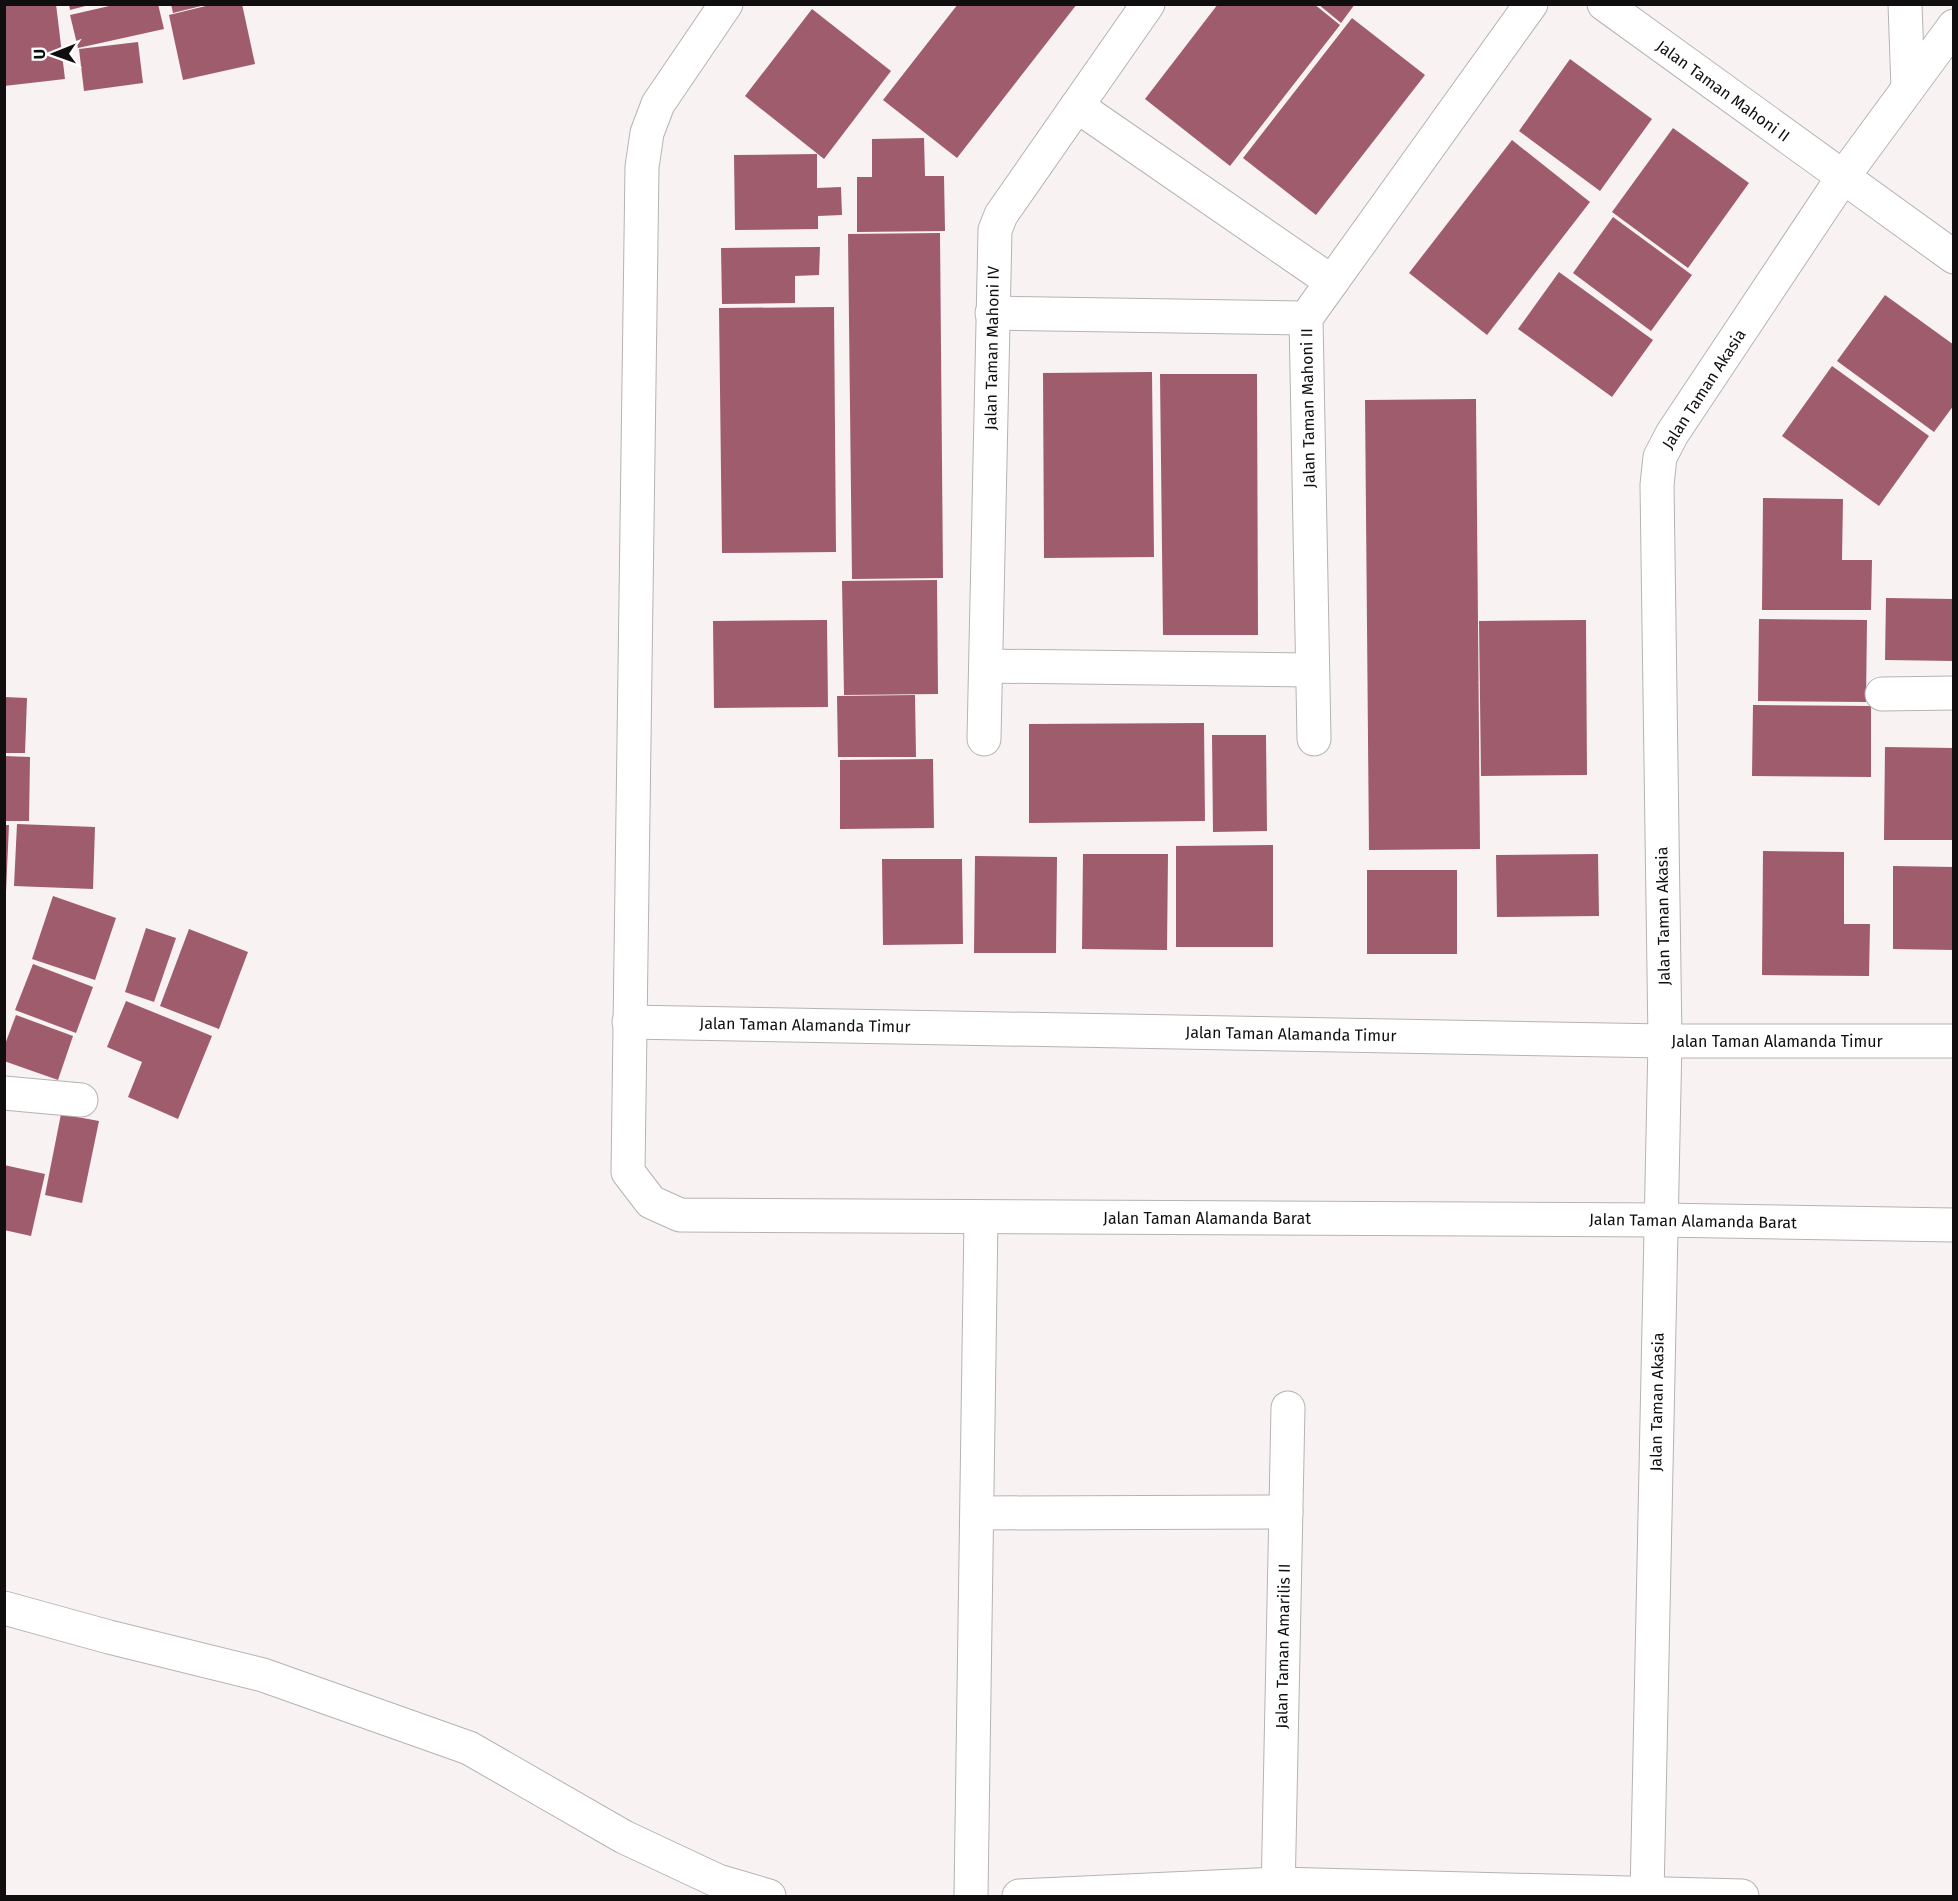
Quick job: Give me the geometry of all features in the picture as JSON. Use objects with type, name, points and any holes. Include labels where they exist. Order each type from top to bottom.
[{"type":"street","name":"Jalan Taman Alamanda Barat","points":[[726,4],[658,104],[647,133],[642,167],[628,1172],[651,1202],[680,1215],[1660,1220],[1953,1225]]},
{"type":"street","name":"Jalan Taman Mahoni IV","points":[[984,739],[995,230],[1001,215],[1148,4]]},
{"type":"street","name":"Jalan Taman Mahoni II","points":[[1314,739],[1306,318],[1531,4]]},
{"type":"street","name":"Jalan Taman Mahoni II","points":[[1604,4],[1953,257]]},
{"type":"street","points":[[1905,4],[1908,88]]},
{"type":"street","name":"Jalan Taman Akasia","points":[[1647,1895],[1665,1041],[1657,485],[1660,457],[1672,434],[1843,177],[1953,26]]},
{"type":"street","points":[[1077,106],[1332,282]]},
{"type":"street","points":[[992,313],[1306,318]]},
{"type":"street","points":[[986,666],[1312,670]]},
{"type":"street","points":[[1882,694],[1953,693]]},
{"type":"street","name":"Jalan Taman Alamanda Timur","points":[[629,1022],[1665,1041],[1953,1041]]},
{"type":"street","points":[[4,1093],[81,1100]]},
{"type":"street","points":[[971,1896],[981,1216]]},
{"type":"street","name":"Jalan Taman Amarilis II","points":[[1278,1890],[1288,1408]]},
{"type":"street","points":[[978,1513],[1286,1512]]},
{"type":"street","points":[[4,1608],[263,1675],[469,1748],[624,1837],[718,1881],[769,1896]]},
{"type":"street","points":[[1019,1896],[1278,1890],[1742,1896]]},
{"type":"building","points":[[4,4],[56,4],[65,79],[4,86]]},
{"type":"building","points":[[69,4],[89,4],[89,5],[70,10]]},
{"type":"building","points":[[118,4],[158,4],[164,29],[78,48],[70,15]]},
{"type":"building","points":[[171,4],[205,4],[205,5],[173,13]]},
{"type":"building","points":[[214,4],[242,4],[255,64],[183,80],[169,15]]},
{"type":"building","points":[[958,4],[1077,4],[957,158],[883,100]]},
{"type":"building","points":[[1218,4],[1314,4],[1340,25],[1230,166],[1145,99]]},
{"type":"building","points":[[1318,4],[1355,4],[1341,23]]},
{"type":"building","points":[[812,9],[891,71],[824,159],[745,96]]},
{"type":"building","points":[[1352,18],[1425,75],[1316,215],[1243,158]]},
{"type":"building","points":[[138,42],[143,83],[84,91],[79,49]]},
{"type":"building","points":[[1570,59],[1652,119],[1600,191],[1519,131]]},
{"type":"building","points":[[1673,128],[1749,183],[1688,268],[1612,212]]},
{"type":"building","points":[[924,138],[925,176],[944,176],[945,231],[857,232],[857,177],[872,177],[872,139]]},
{"type":"building","points":[[1512,140],[1590,202],[1487,335],[1409,273]]},
{"type":"building","points":[[817,154],[817,188],[841,187],[842,215],[818,216],[818,229],[735,230],[734,155]]},
{"type":"building","points":[[1613,217],[1692,275],[1651,331],[1573,273]]},
{"type":"building","points":[[940,233],[943,578],[852,579],[848,234]]},
{"type":"building","points":[[820,247],[819,275],[795,276],[795,303],[722,304],[721,248]]},
{"type":"building","points":[[1559,272],[1653,340],[1612,397],[1518,329]]},
{"type":"building","points":[[1885,295],[1954,345],[1954,405],[1934,432],[1837,361]]},
{"type":"building","points":[[834,307],[836,552],[722,553],[719,308]]},
{"type":"building","points":[[1832,366],[1929,436],[1879,506],[1782,436]]},
{"type":"building","points":[[1152,372],[1154,557],[1044,558],[1043,373]]},
{"type":"building","points":[[1160,374],[1257,374],[1258,635],[1163,635]]},
{"type":"building","points":[[1476,399],[1480,849],[1369,850],[1365,400]]},
{"type":"building","points":[[1763,498],[1843,499],[1842,560],[1872,560],[1871,610],[1762,610]]},
{"type":"building","points":[[937,580],[938,694],[844,695],[842,581]]},
{"type":"building","points":[[1886,598],[1954,599],[1954,661],[1885,660]]},
{"type":"building","points":[[1759,619],[1867,620],[1866,702],[1758,701]]},
{"type":"building","points":[[827,620],[828,707],[714,708],[713,621]]},
{"type":"building","points":[[1586,620],[1587,775],[1481,776],[1479,621]]},
{"type":"building","points":[[915,695],[916,757],[838,757],[837,696]]},
{"type":"building","points":[[4,697],[27,698],[25,753],[4,753]]},
{"type":"building","points":[[1753,705],[1871,706],[1871,777],[1752,776]]},
{"type":"building","points":[[1204,723],[1205,821],[1029,823],[1029,724]]},
{"type":"building","points":[[1212,735],[1266,735],[1267,831],[1213,832]]},
{"type":"building","points":[[1885,747],[1954,748],[1954,840],[1884,840]]},
{"type":"building","points":[[4,756],[30,757],[29,821],[4,821]]},
{"type":"building","points":[[933,759],[934,828],[840,829],[840,760]]},
{"type":"building","points":[[17,824],[95,827],[93,889],[14,886]]},
{"type":"building","points":[[4,825],[9,825],[6,892],[4,892]]},
{"type":"building","points":[[1273,845],[1273,947],[1176,947],[1176,846]]},
{"type":"building","points":[[1763,851],[1844,852],[1844,924],[1870,924],[1869,976],[1762,975]]},
{"type":"building","points":[[1083,854],[1168,854],[1167,950],[1082,949]]},
{"type":"building","points":[[1598,854],[1599,916],[1497,917],[1496,855]]},
{"type":"building","points":[[975,856],[1057,857],[1056,953],[974,953]]},
{"type":"building","points":[[882,859],[962,859],[963,944],[883,945]]},
{"type":"building","points":[[1893,866],[1954,867],[1954,950],[1893,949]]},
{"type":"building","points":[[1367,870],[1457,870],[1457,954],[1367,954]]},
{"type":"building","points":[[53,896],[116,918],[95,980],[32,959]]},
{"type":"building","points":[[146,928],[176,938],[154,1002],[125,992]]},
{"type":"building","points":[[189,929],[248,952],[219,1029],[160,1006]]},
{"type":"building","points":[[33,964],[93,987],[76,1033],[15,1010]]},
{"type":"building","points":[[126,1001],[212,1036],[178,1119],[128,1097],[142,1062],[107,1047]]},
{"type":"building","points":[[16,1015],[73,1036],[58,1080],[4,1061],[4,1047]]},
{"type":"building","points":[[61,1114],[99,1121],[82,1203],[45,1195]]},
{"type":"building","points":[[4,1165],[45,1174],[31,1236],[4,1230]]}]
